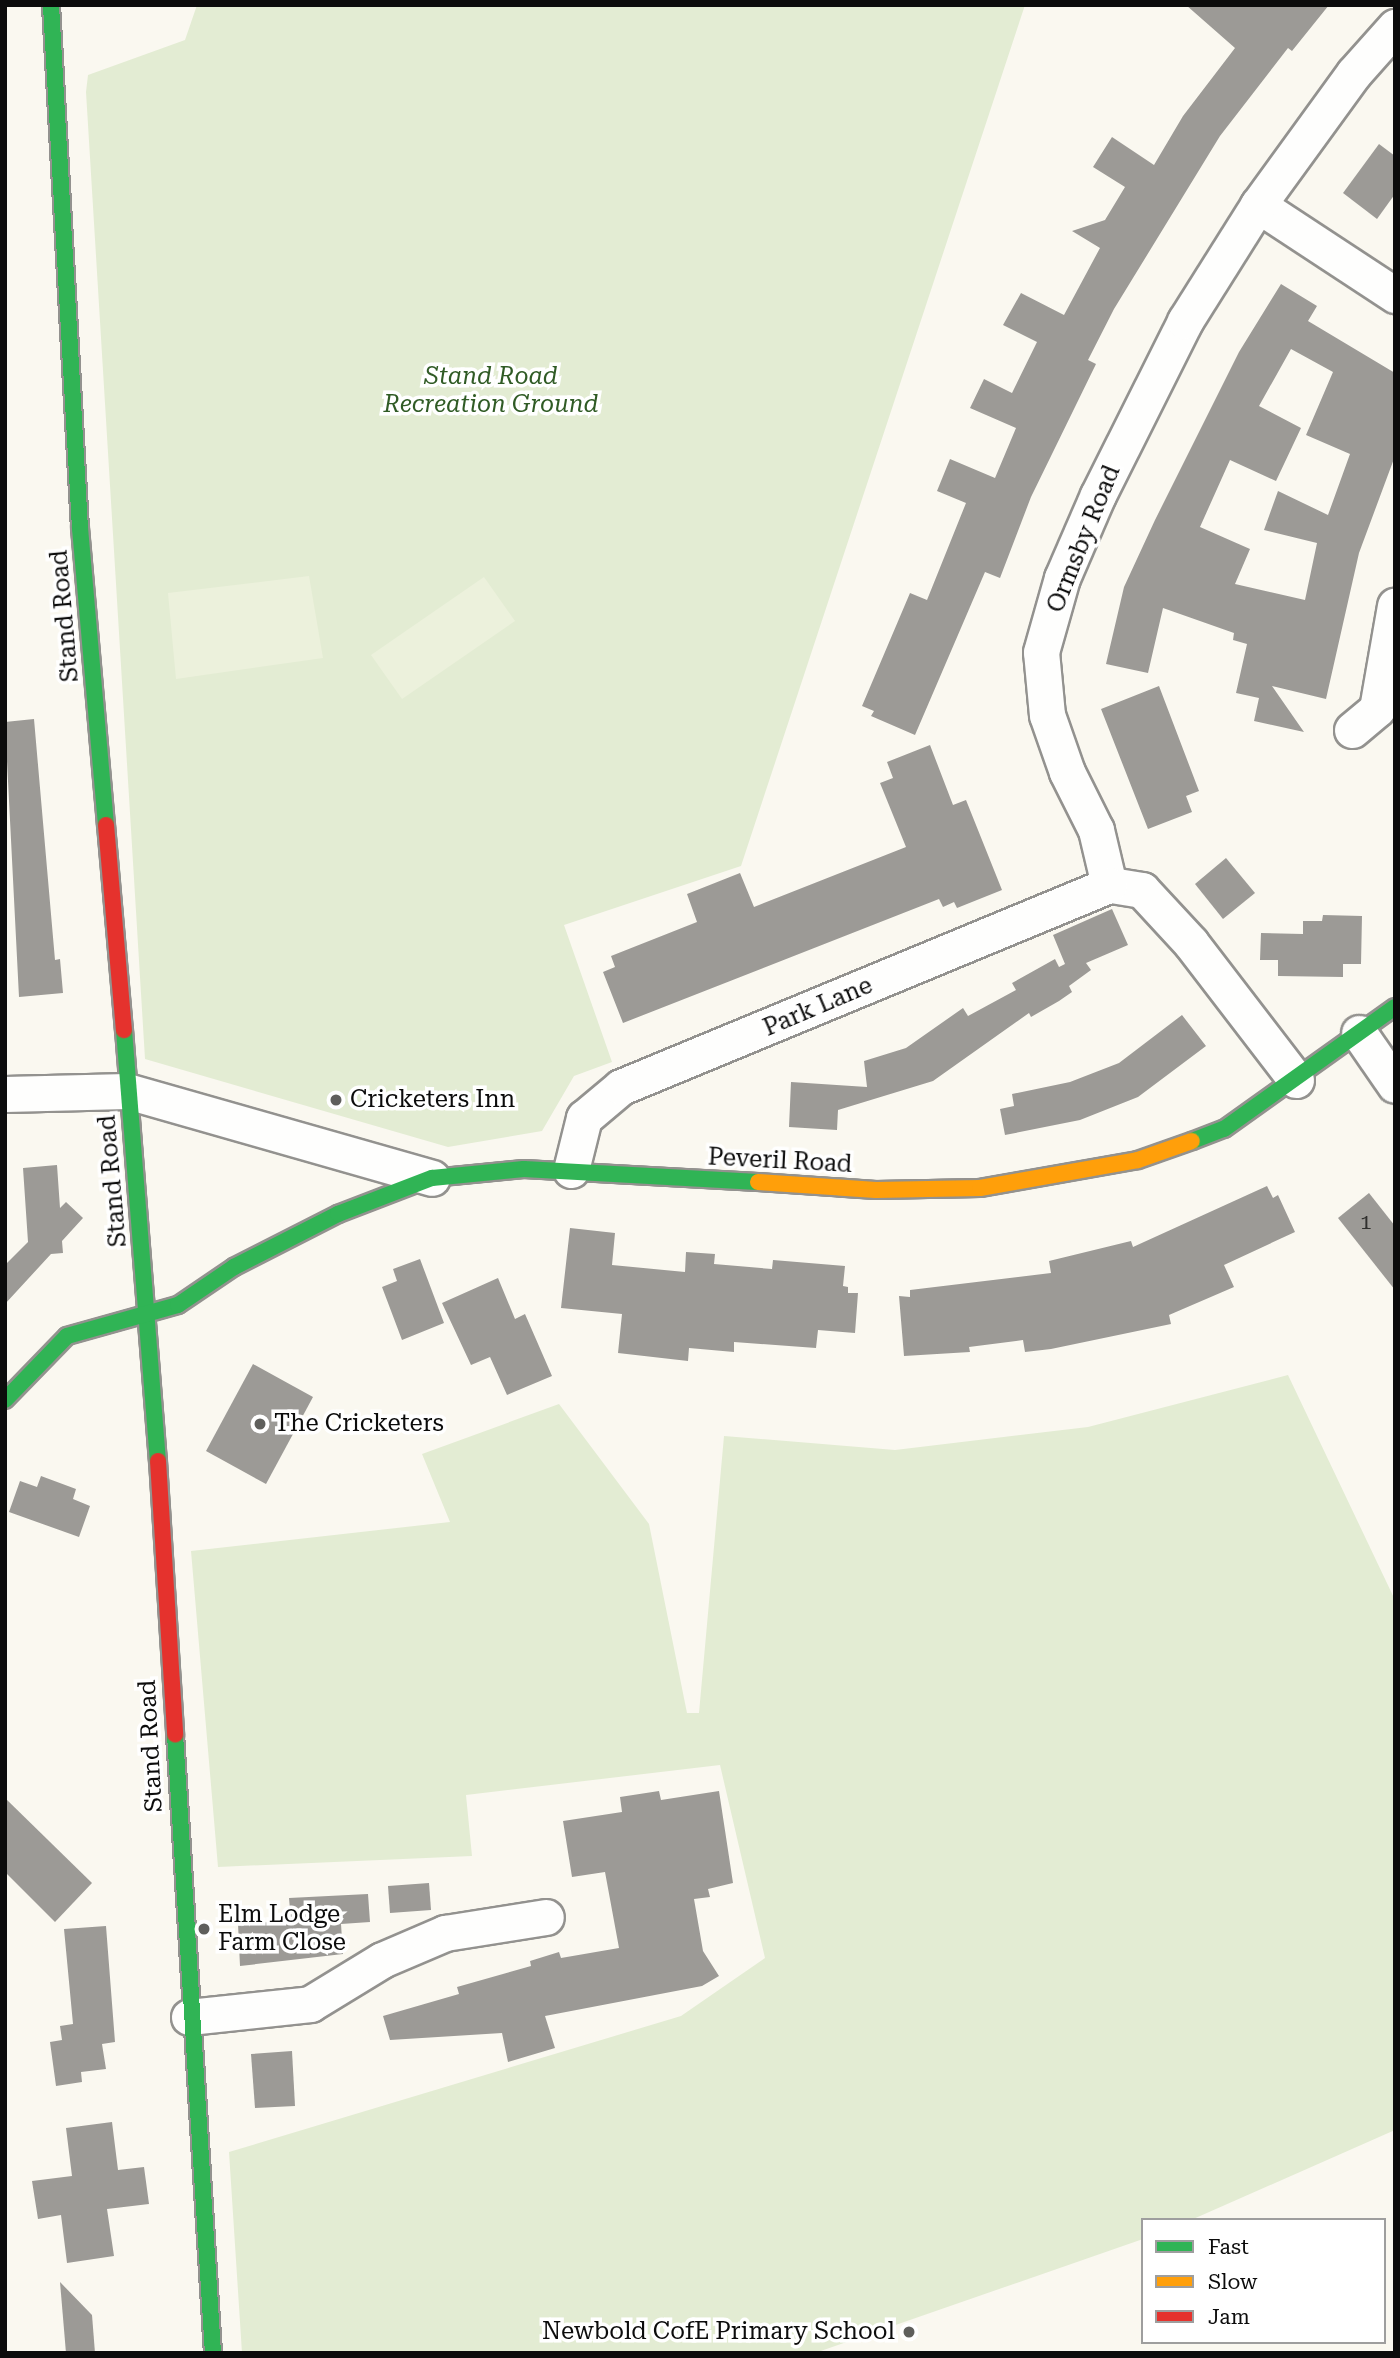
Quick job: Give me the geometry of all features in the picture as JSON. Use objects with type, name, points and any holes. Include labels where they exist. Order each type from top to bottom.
[{"type":"street","name":"Stand Road","points":[[51,5],[80,528],[127,1091],[149,1312],[189,2017],[213,2353]]},
{"type":"street","name":"Ormsby Road","points":[[1109,885],[1096,830],[1067,772],[1047,715],[1041,652],[1062,578],[1098,495],[1185,321],[1258,205],[1354,73],[1395,27]]},
{"type":"street","points":[[1258,205],[1395,295]]},
{"type":"street","points":[[1352,730],[1377,709],[1395,606]]},
{"type":"street","points":[[1109,885],[1142,890],[1191,943],[1296,1080]]},
{"type":"street","name":"Park Lane","points":[[571,1170],[584,1118],[621,1087],[1109,885]]},
{"type":"street","name":"Peveril Road","points":[[5,1400],[67,1336],[178,1305],[234,1267],[338,1214],[432,1178],[524,1169],[876,1190],[980,1188],[1138,1160],[1224,1129],[1395,1007]]},
{"type":"street","points":[[1359,1033],[1395,1085]]},
{"type":"street","points":[[5,1094],[127,1091],[432,1178]]},
{"type":"street","points":[[189,2017],[310,2004],[382,1960],[445,1933],[546,1917]]},
{"type":"green space","name":"Stand Road Recreation Ground","points":[[197,5],[1025,5],[741,866],[564,925],[612,1062],[574,1076],[542,1131],[448,1147],[145,1059],[86,92],[88,75],[185,40]]},
{"type":"green space","points":[[309,576],[323,658],[176,679],[168,593]]},
{"type":"green space","points":[[484,577],[515,621],[402,699],[371,655]]},
{"type":"green space","points":[[1288,1375],[1395,1600],[1395,2130],[1196,2218],[1141,2218],[1141,2240],[815,2353],[242,2353],[229,2152],[681,2016],[765,1958],[720,1765],[466,1795],[472,1856],[218,1867],[191,1551],[450,1522],[422,1454],[559,1404],[649,1524],[687,1713],[699,1713],[724,1436],[895,1450],[1088,1427]]},
{"type":"building","points":[[1186,5],[1329,5],[1292,51],[1288,48],[1220,136],[1114,309],[1088,360],[1096,364],[1031,497],[1000,578],[985,572],[915,735],[871,716],[874,711],[862,706],[910,593],[927,600],[966,503],[937,491],[950,459],[995,478],[1016,428],[970,408],[984,379],[1012,393],[1037,342],[1003,325],[1021,293],[1064,315],[1100,248],[1072,231],[1105,220],[1125,187],[1093,167],[1112,137],[1154,165],[1183,116],[1235,48]]},
{"type":"building","points":[[1379,144],[1395,156],[1395,194],[1377,219],[1343,193]]},
{"type":"building","points":[[1281,284],[1317,306],[1308,321],[1395,373],[1395,456],[1359,553],[1326,699],[1272,686],[1304,732],[1254,721],[1259,698],[1236,693],[1247,644],[1233,640],[1234,633],[1163,608],[1148,673],[1106,664],[1124,587],[1239,352]],"holes":[[[1291,349],[1333,372],[1306,435],[1350,454],[1328,515],[1278,491],[1264,530],[1317,543],[1305,600],[1235,584],[1250,549],[1200,527],[1230,460],[1276,481],[1301,428],[1259,406]]]},
{"type":"building","points":[[1159,686],[1199,791],[1186,796],[1192,812],[1148,829],[1101,709]]},
{"type":"building","points":[[34,719],[55,960],[60,959],[63,993],[19,997],[5,722]]},
{"type":"building","points":[[930,745],[953,805],[966,800],[1002,890],[957,908],[954,902],[943,907],[939,899],[623,1023],[603,972],[615,967],[611,956],[697,922],[687,894],[740,873],[754,907],[906,847],[880,783],[893,778],[887,762]]},
{"type":"building","points":[[1226,858],[1255,893],[1223,919],[1195,884]]},
{"type":"building","points":[[1112,909],[1128,945],[1086,963],[1091,970],[1069,986],[1072,992],[1059,1001],[1031,1017],[1029,1013],[933,1081],[838,1110],[837,1130],[789,1127],[791,1082],[867,1087],[864,1061],[906,1048],[963,1008],[968,1016],[1016,990],[1012,983],[1055,959],[1059,967],[1065,964],[1053,935]]},
{"type":"building","points":[[1323,915],[1362,916],[1361,964],[1343,964],[1343,977],[1278,976],[1278,960],[1260,960],[1261,933],[1303,934],[1303,921],[1322,921]]},
{"type":"building","points":[[1182,1015],[1206,1046],[1138,1097],[1080,1120],[1005,1135],[1000,1109],[1014,1106],[1012,1094],[1070,1082],[1119,1063]]},
{"type":"building","points":[[57,1165],[60,1208],[66,1202],[83,1218],[62,1241],[63,1253],[51,1254],[5,1304],[5,1265],[28,1242],[23,1168]]},
{"type":"building","points":[[1267,1186],[1273,1198],[1278,1195],[1295,1232],[1224,1265],[1234,1287],[1169,1315],[1171,1324],[1051,1349],[1025,1352],[1023,1340],[969,1347],[970,1352],[904,1356],[899,1296],[910,1297],[910,1290],[1051,1273],[1049,1261],[1131,1241],[1133,1247]]},
{"type":"building","points":[[1369,1193],[1395,1226],[1395,1290],[1338,1218]]},
{"type":"building","points":[[570,1228],[615,1233],[612,1265],[685,1272],[686,1252],[715,1254],[714,1264],[772,1269],[773,1260],[845,1266],[843,1286],[848,1287],[848,1293],[858,1293],[855,1333],[818,1330],[816,1348],[734,1342],[734,1352],[689,1348],[688,1361],[618,1353],[622,1314],[561,1308]]},
{"type":"building","points":[[420,1259],[444,1323],[402,1340],[382,1287],[397,1281],[393,1269]]},
{"type":"building","points":[[498,1278],[515,1319],[525,1314],[552,1376],[507,1395],[490,1357],[471,1365],[442,1303]]},
{"type":"building","name":"The Cricketers","points":[[253,1364],[313,1397],[266,1484],[206,1451]]},
{"type":"building","points":[[41,1476],[76,1489],[73,1499],[90,1506],[79,1537],[9,1512],[20,1481],[37,1487]]},
{"type":"building","points":[[659,1791],[661,1800],[719,1791],[733,1883],[708,1889],[710,1897],[694,1899],[703,1951],[719,1976],[702,1986],[545,2016],[555,2048],[508,2062],[502,2033],[390,2040],[383,2016],[459,1994],[457,1987],[531,1966],[530,1961],[559,1952],[561,1958],[619,1948],[605,1872],[572,1877],[563,1821],[622,1812],[620,1797]]},
{"type":"building","points":[[5,1798],[92,1883],[55,1922],[5,1872]]},
{"type":"building","points":[[429,1883],[431,1910],[390,1913],[388,1886]]},
{"type":"building","points":[[368,1894],[370,1922],[341,1924],[343,1954],[240,1966],[238,1924],[291,1921],[289,1898]]},
{"type":"building","points":[[106,1926],[115,2042],[102,2044],[106,2069],[81,2072],[82,2082],[56,2086],[50,2042],[62,2040],[60,2026],[73,2024],[64,1929]]},
{"type":"building","points":[[292,2051],[295,2106],[255,2108],[251,2054]]},
{"type":"building","points":[[112,2122],[118,2170],[144,2167],[149,2204],[107,2209],[114,2256],[67,2263],[61,2215],[38,2219],[32,2181],[72,2176],[66,2128]]},
{"type":"building","points":[[60,2282],[92,2315],[95,2353],[66,2353]]},
{"type":"traffic: fast","points":[[51,5],[80,528],[106,825]]},
{"type":"traffic: fast","points":[[1192,1141],[1224,1129],[1395,1007]]},
{"type":"traffic: fast","points":[[124,1030],[158,1461]]},
{"type":"traffic: fast","points":[[5,1400],[67,1336],[178,1305],[234,1267],[338,1214],[432,1178],[524,1169],[758,1182]]},
{"type":"traffic: fast","points":[[175,1734],[213,2353]]},
{"type":"traffic: slow","points":[[758,1182],[876,1190],[980,1188],[1138,1160],[1192,1141]]},
{"type":"traffic: jam","points":[[106,825],[124,1030]]},
{"type":"traffic: jam","points":[[158,1461],[175,1734]]},
{"type":"place","name":"Cricketers Inn","points":[[336,1100]]},
{"type":"place","name":"The Cricketers","points":[[260,1424]]},
{"type":"place","name":"Elm Lodge Farm Close","points":[[204,1929]]},
{"type":"place","name":"Newbold CofE Primary School","points":[[909,2332]]}]
